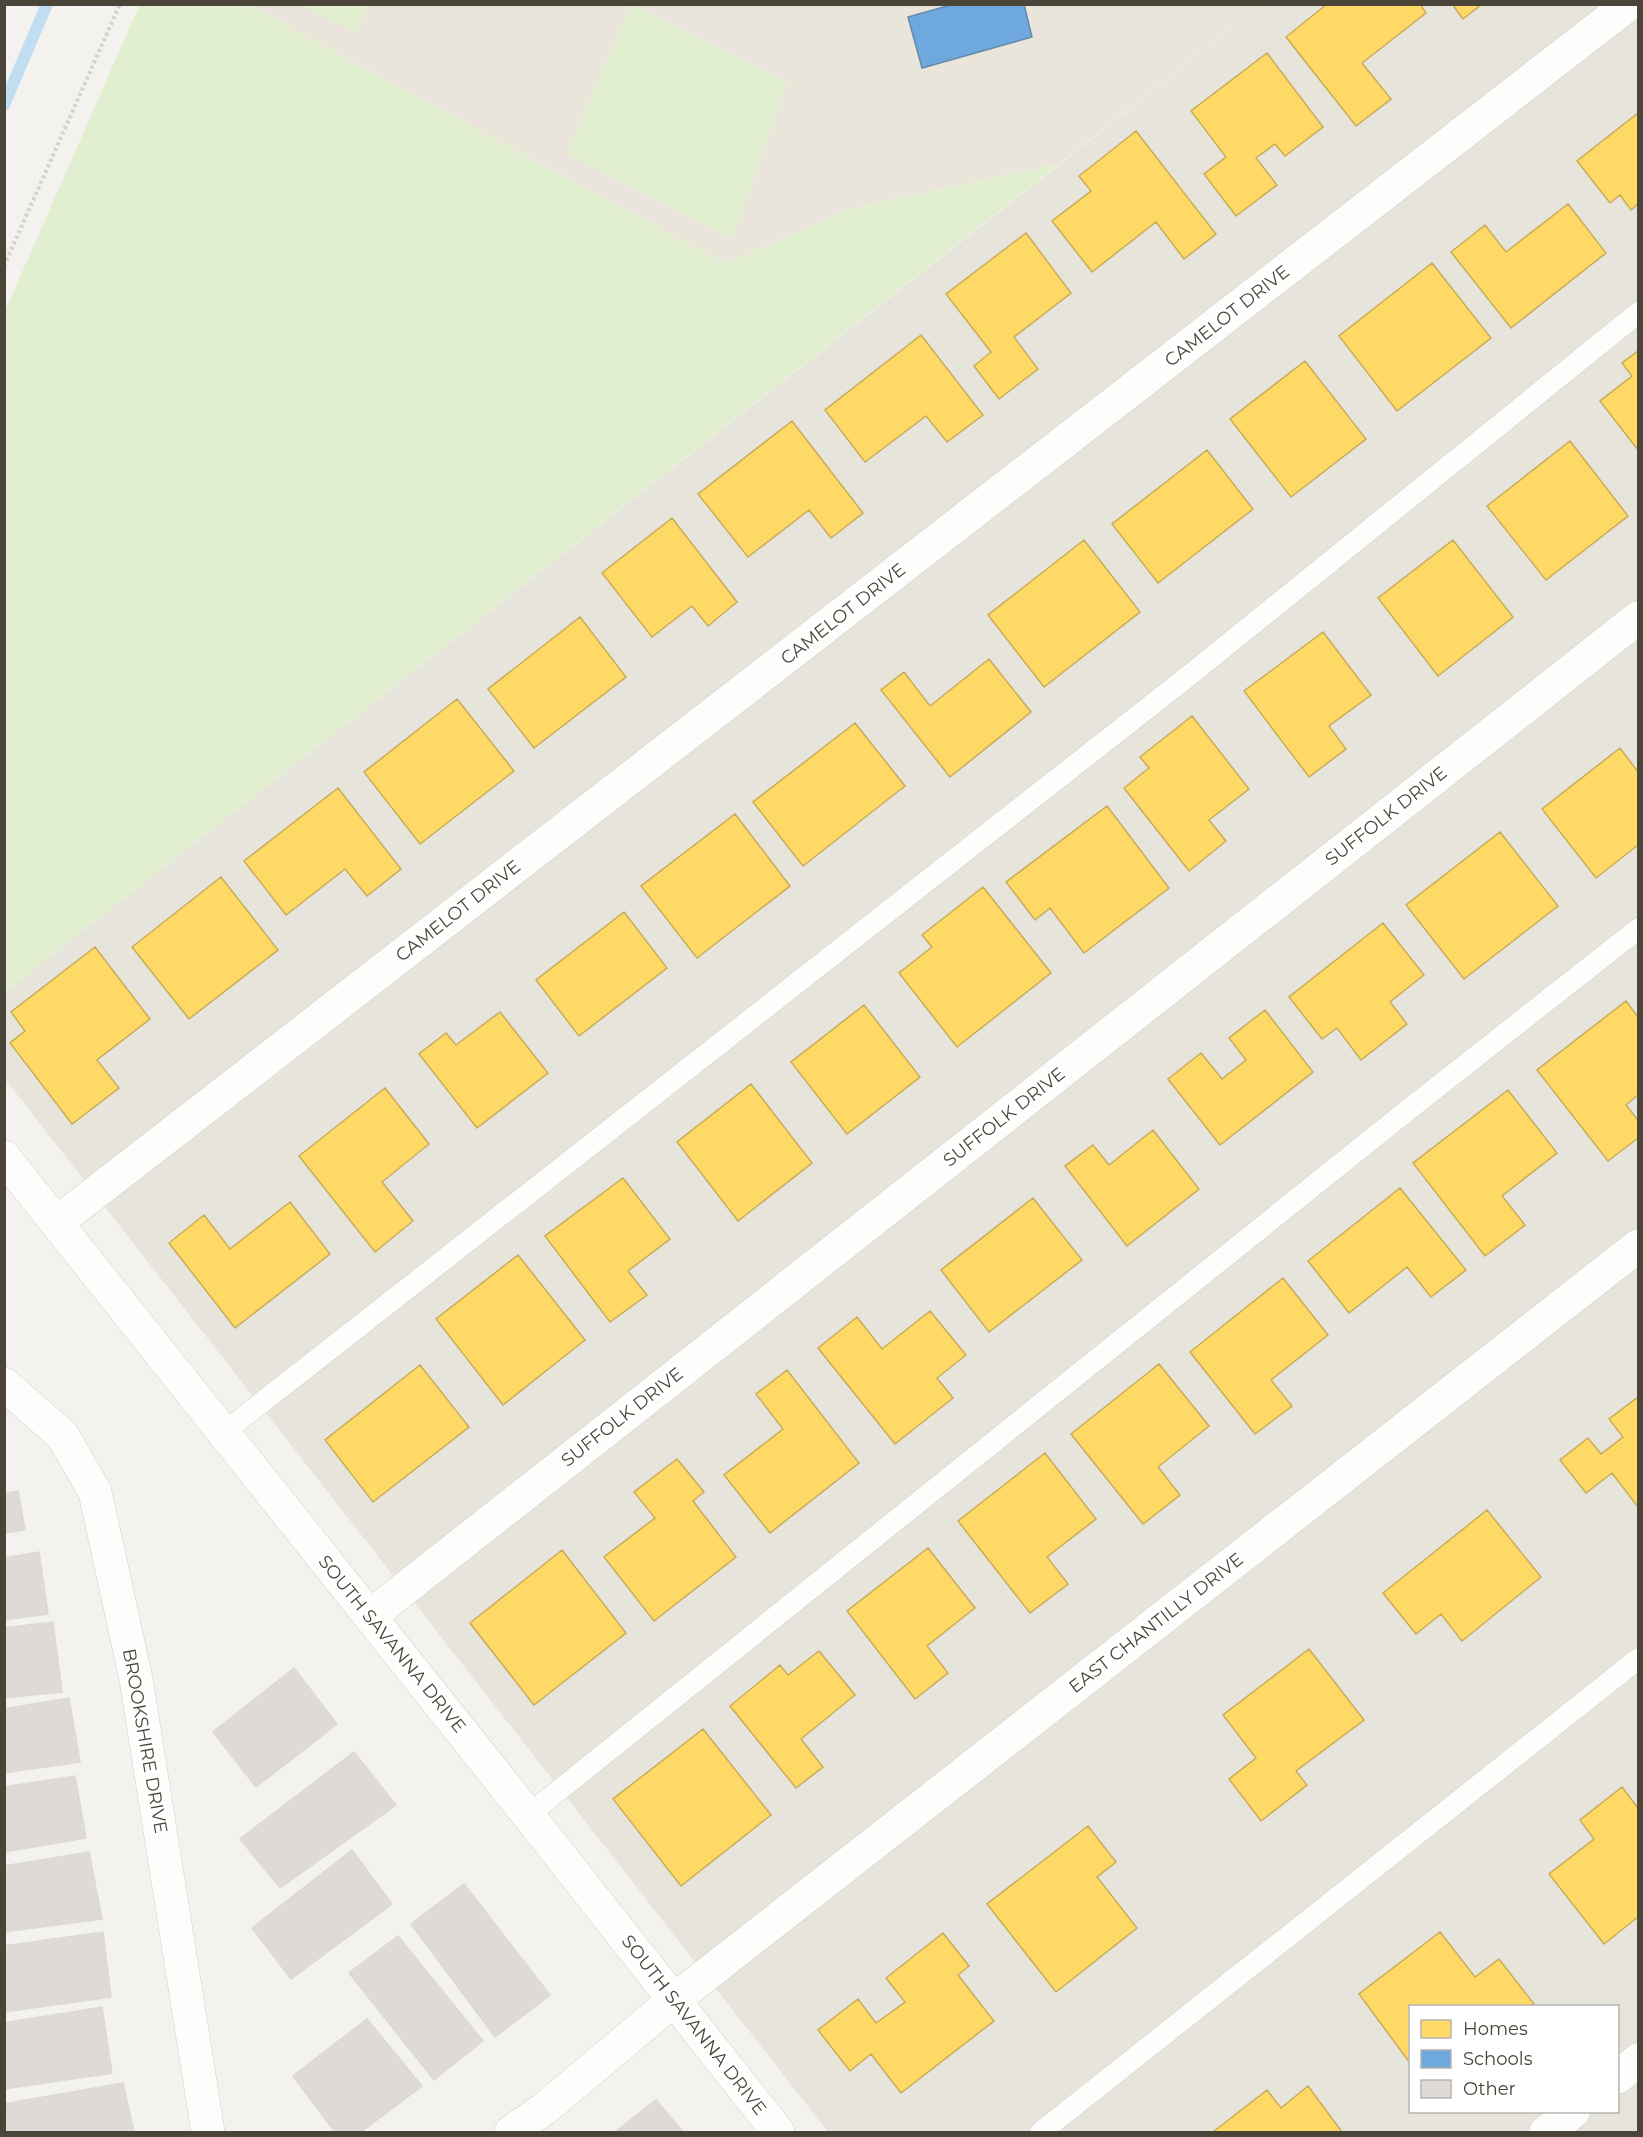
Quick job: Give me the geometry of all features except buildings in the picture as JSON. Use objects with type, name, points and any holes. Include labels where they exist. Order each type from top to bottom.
[{"type":"street","name":"CAMELOT DRIVE","points":[[56,1223],[1629,4]]},
{"type":"street","name":"SUFFOLK DRIVE","points":[[370,1616],[1638,618]]},
{"type":"street","name":"SOUTH SAVANNA DRIVE","points":[[4,1157],[778,2133]]},
{"type":"street","name":"EAST CHANTILLY DRIVE","points":[[511,2133],[544,2109],[674,2000],[1638,1246]]},
{"type":"street","name":"BROOKSHIRE DRIVE","points":[[4,1384],[63,1436],[95,1492],[136,1679],[208,2133]]},
{"type":"street","points":[[1619,2075],[1638,2060]]},
{"type":"street","points":[[1546,2133],[1572,2113]]},
{"type":"lane","points":[[223,1433],[1191,674],[1638,313]]},
{"type":"lane","points":[[528,1815],[1408,1110],[1638,929]]},
{"type":"lane","points":[[1041,2133],[1638,1659]]},
{"type":"path","points":[[4,266],[120,4]]},
{"type":"shaded area","points":[[248,5],[1263,5],[1059,164],[854,208],[725,264]]},
{"type":"shaded area","points":[[1263,5],[1638,5],[1638,2132],[828,2132],[5,1079],[5,992]]},
{"type":"green space","points":[[140,4],[248,5],[725,264],[854,208],[1059,164],[5,992],[5,311]]},
{"type":"green space","points":[[369,4],[356,31],[301,5]]},
{"type":"green space","points":[[631,5],[787,82],[732,239],[567,153]]},
{"type":"waterway","points":[[4,105],[47,4]]}]
